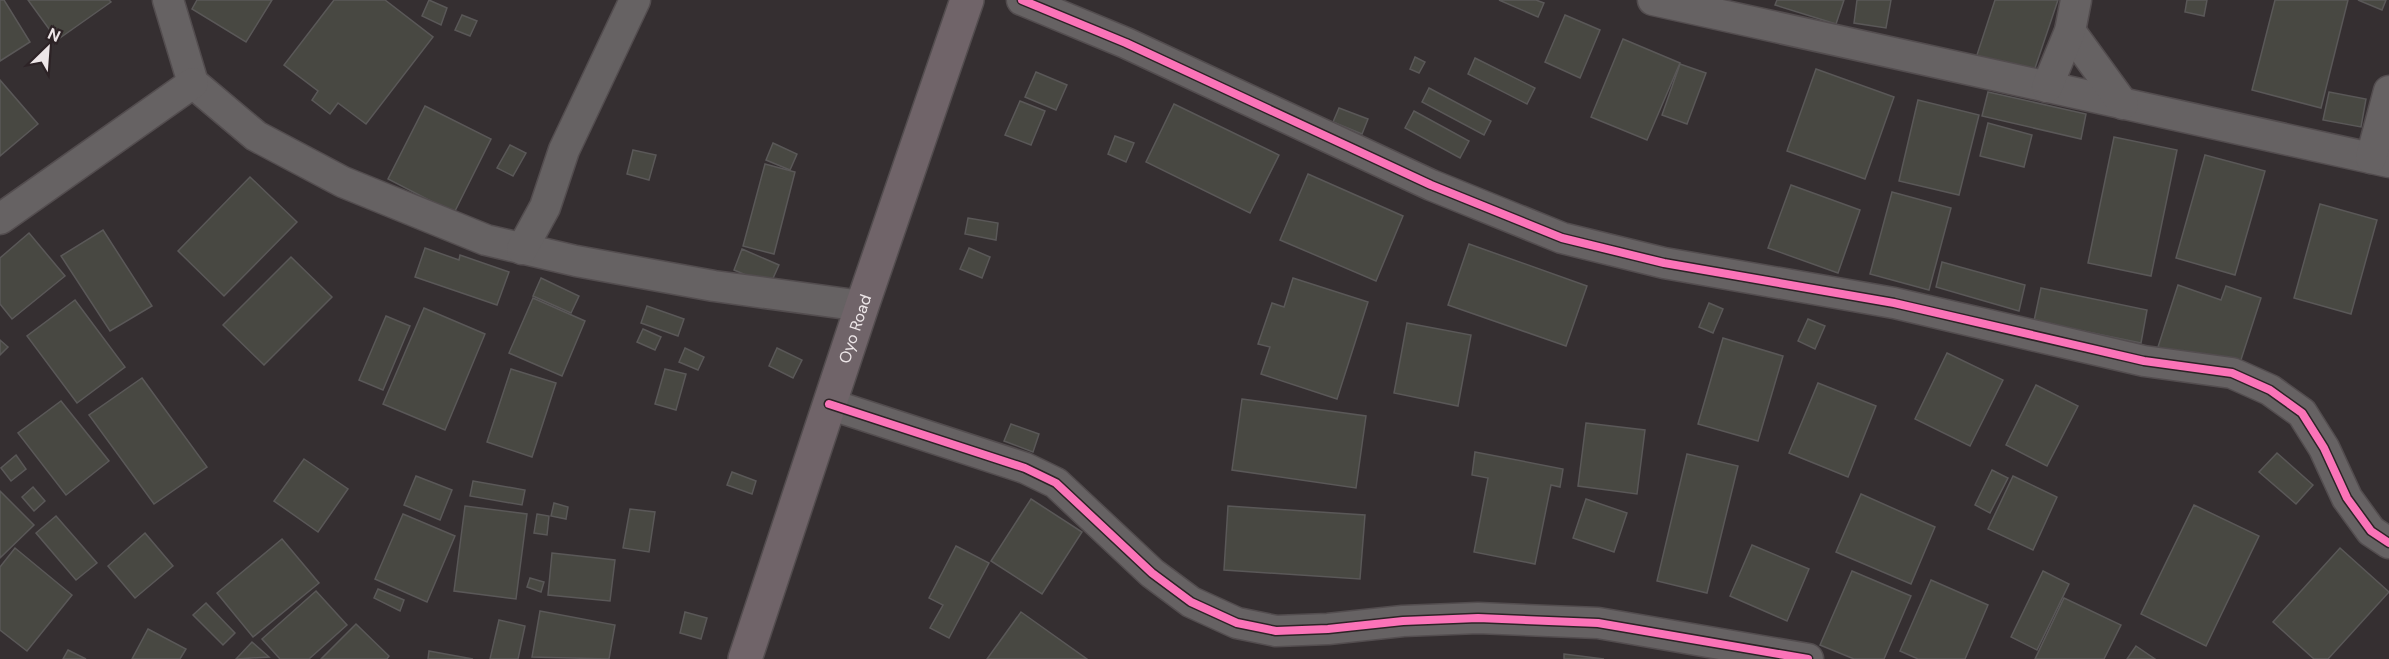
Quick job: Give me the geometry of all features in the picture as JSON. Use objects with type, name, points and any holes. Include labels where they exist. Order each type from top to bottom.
[{"type":"highway","name":"Oyo Road","points":[[745,659],[862,306],[967,0]]},
{"type":"street","points":[[168,0],[193,83],[256,136],[343,182],[486,240],[522,249],[714,286],[862,306]]},
{"type":"street","points":[[522,249],[545,207],[564,150],[635,0]]},
{"type":"street","points":[[1022,0],[1126,43],[1431,185],[1562,238],[1664,263],[1894,303],[2144,361],[2232,373],[2270,390],[2302,413],[2324,448],[2347,498],[2372,531],[2389,543]]},
{"type":"street","points":[[1653,0],[1752,11],[2047,87],[2380,160],[2389,91]]},
{"type":"street","points":[[2047,87],[2070,31],[2076,0]]},
{"type":"street","points":[[2070,31],[2122,104]]},
{"type":"street","points":[[0,219],[193,83]]},
{"type":"street","points":[[829,404],[1025,468],[1056,483],[1152,573],[1191,602],[1237,623],[1276,631],[1328,629],[1403,621],[1478,618],[1598,623],[1808,659]]},
{"type":"building","points":[[0,0],[4,0],[30,42],[0,61]]},
{"type":"building","points":[[28,0],[109,0],[111,2],[57,40]]},
{"type":"building","points":[[197,0],[272,0],[246,42],[192,9]]},
{"type":"building","points":[[334,0],[385,0],[433,37],[366,124],[338,103],[330,114],[312,100],[318,91],[284,65]]},
{"type":"building","points":[[429,0],[447,8],[441,25],[422,16]]},
{"type":"building","points":[[1499,0],[1536,0],[1544,3],[1538,17]]},
{"type":"building","points":[[1777,0],[1844,0],[1836,24],[1775,5]]},
{"type":"building","points":[[1857,0],[1891,0],[1886,28],[1854,23]]},
{"type":"building","points":[[1995,0],[2058,0],[2032,77],[1976,58]]},
{"type":"building","points":[[2187,0],[2207,0],[2204,16],[2185,12]]},
{"type":"building","points":[[2275,0],[2348,0],[2321,108],[2252,90]]},
{"type":"building","points":[[2358,0],[2386,0],[2382,10]]},
{"type":"building","points":[[462,15],[477,21],[470,36],[455,30]]},
{"type":"building","points":[[1565,15],[1600,30],[1580,78],[1545,62]]},
{"type":"building","points":[[1623,39],[1680,63],[1647,140],[1591,117]]},
{"type":"building","points":[[1415,57],[1425,62],[1419,73],[1410,69]]},
{"type":"building","points":[[1475,58],[1535,88],[1527,104],[1468,74]]},
{"type":"building","points":[[1680,64],[1706,73],[1687,124],[1662,115]]},
{"type":"building","points":[[1816,69],[1894,97],[1865,179],[1787,151]]},
{"type":"building","points":[[1036,72],[1067,85],[1056,110],[1025,97]]},
{"type":"building","points":[[0,80],[38,124],[0,156]]},
{"type":"building","points":[[1429,88],[1491,121],[1484,135],[1422,102]]},
{"type":"building","points":[[1988,92],[2086,114],[2081,139],[1982,116]]},
{"type":"building","points":[[2329,92],[2366,99],[2361,127],[2323,120]]},
{"type":"building","points":[[1918,100],[1979,115],[1959,195],[1899,181]]},
{"type":"building","points":[[1020,101],[1045,111],[1031,145],[1005,135]]},
{"type":"building","points":[[1174,104],[1279,155],[1250,213],[1146,162]]},
{"type":"building","points":[[425,106],[491,139],[454,213],[388,179]]},
{"type":"building","points":[[1339,108],[1368,119],[1362,134],[1333,122]]},
{"type":"building","points":[[1414,111],[1469,141],[1460,158],[1405,128]]},
{"type":"building","points":[[1988,123],[2032,135],[2024,167],[1980,156]]},
{"type":"building","points":[[1115,136],[1134,143],[1126,162],[1108,154]]},
{"type":"building","points":[[2114,137],[2177,150],[2151,276],[2088,263]]},
{"type":"building","points":[[773,143],[797,154],[790,170],[766,160]]},
{"type":"building","points":[[510,145],[526,153],[513,176],[497,168]]},
{"type":"building","points":[[633,150],[656,155],[649,180],[627,174]]},
{"type":"building","points":[[2205,155],[2265,171],[2235,275],[2176,258]]},
{"type":"building","points":[[765,164],[795,172],[774,254],[743,246]]},
{"type":"building","points":[[1308,174],[1403,216],[1376,281],[1280,240]]},
{"type":"building","points":[[250,177],[297,222],[224,296],[178,251]]},
{"type":"building","points":[[1791,185],[1860,210],[1838,273],[1768,248]]},
{"type":"building","points":[[1892,192],[1951,208],[1929,290],[1870,274]]},
{"type":"building","points":[[2320,204],[2377,220],[2351,314],[2294,298]]},
{"type":"building","points":[[968,218],[998,223],[996,240],[965,234]]},
{"type":"building","points":[[103,230],[152,306],[110,331],[61,256]]},
{"type":"building","points":[[29,233],[65,276],[12,319],[0,304],[0,258]]},
{"type":"building","points":[[1469,244],[1587,286],[1566,346],[1448,305]]},
{"type":"building","points":[[425,248],[459,260],[460,255],[509,272],[497,305],[415,277]]},
{"type":"building","points":[[969,248],[990,257],[982,278],[960,269]]},
{"type":"building","points":[[742,249],[779,265],[770,285],[734,270]]},
{"type":"building","points":[[291,257],[332,297],[264,365],[223,325]]},
{"type":"building","points":[[1942,262],[2025,285],[2019,311],[1936,287]]},
{"type":"building","points":[[541,278],[579,296],[571,313],[533,296]]},
{"type":"building","points":[[1293,278],[1368,302],[1337,399],[1261,374],[1270,347],[1258,344],[1272,303],[1284,307]]},
{"type":"building","points":[[2178,285],[2221,300],[2226,286],[2261,298],[2237,372],[2158,347]]},
{"type":"building","points":[[2041,288],[2147,310],[2141,343],[2034,321]]},
{"type":"building","points":[[533,298],[585,321],[562,376],[509,353]]},
{"type":"building","points":[[75,300],[125,367],[77,403],[27,336]]},
{"type":"building","points":[[1709,303],[1723,309],[1713,333],[1699,327]]},
{"type":"building","points":[[647,306],[684,319],[678,336],[641,323]]},
{"type":"building","points":[[424,308],[485,334],[445,430],[383,404]]},
{"type":"building","points":[[386,316],[410,326],[383,390],[359,380]]},
{"type":"building","points":[[1808,319],[1825,326],[1815,349],[1798,341]]},
{"type":"building","points":[[1407,323],[1471,335],[1458,406],[1394,393]]},
{"type":"building","points":[[643,329],[661,337],[655,350],[637,342]]},
{"type":"building","points":[[1723,338],[1783,356],[1758,441],[1698,424]]},
{"type":"building","points":[[0,340],[8,347],[0,355]]},
{"type":"building","points":[[685,348],[704,357],[698,370],[679,362]]},
{"type":"building","points":[[777,348],[802,360],[793,378],[769,366]]},
{"type":"building","points":[[1947,353],[2003,380],[1970,446],[1915,419]]},
{"type":"building","points":[[511,369],[556,383],[532,457],[487,442]]},
{"type":"building","points":[[665,369],[686,374],[676,410],[655,404]]},
{"type":"building","points":[[142,378],[207,467],[154,504],[89,415]]},
{"type":"building","points":[[1818,383],[1876,406],[1848,477],[1789,453]]},
{"type":"building","points":[[2036,385],[2078,406],[2047,466],[2006,445]]},
{"type":"building","points":[[1242,399],[1366,416],[1356,488],[1232,470]]},
{"type":"building","points":[[61,401],[109,461],[66,495],[18,433]]},
{"type":"building","points":[[1586,423],[1645,430],[1637,494],[1578,486]]},
{"type":"building","points":[[1011,424],[1039,434],[1033,452],[1004,441]]},
{"type":"building","points":[[1475,452],[1563,469],[1560,487],[1551,485],[1535,564],[1474,552],[1488,478],[1472,475]]},
{"type":"building","points":[[2277,453],[2313,485],[2296,504],[2259,472]]},
{"type":"building","points":[[1687,454],[1738,466],[1707,593],[1657,581]]},
{"type":"building","points":[[16,455],[26,469],[11,481],[1,468]]},
{"type":"building","points":[[304,459],[348,489],[318,532],[274,501]]},
{"type":"building","points":[[1992,470],[2008,478],[1990,513],[1975,505]]},
{"type":"building","points":[[732,472],[756,481],[752,494],[727,485]]},
{"type":"building","points":[[416,476],[452,490],[440,520],[404,505]]},
{"type":"building","points":[[2013,476],[2057,497],[2033,550],[1988,529]]},
{"type":"building","points":[[473,481],[525,490],[522,505],[470,496]]},
{"type":"building","points":[[33,487],[45,501],[34,511],[22,497]]},
{"type":"building","points":[[0,491],[34,525],[0,558]]},
{"type":"building","points":[[1861,494],[1935,527],[1911,584],[1836,552]]},
{"type":"building","points":[[1031,499],[1082,532],[1042,594],[991,561]]},
{"type":"building","points":[[1586,499],[1627,513],[1614,552],[1573,538]]},
{"type":"building","points":[[554,503],[568,507],[566,519],[551,516]]},
{"type":"building","points":[[2194,505],[2259,536],[2206,646],[2141,614]]},
{"type":"building","points":[[465,506],[527,514],[516,599],[454,591]]},
{"type":"building","points":[[1228,506],[1365,515],[1360,579],[1224,570]]},
{"type":"building","points":[[630,509],[655,512],[649,552],[623,548]]},
{"type":"building","points":[[403,514],[455,536],[427,602],[375,579]]},
{"type":"building","points":[[537,514],[549,516],[547,535],[534,533]]},
{"type":"building","points":[[56,516],[97,563],[76,580],[36,533]]},
{"type":"building","points":[[145,533],[173,566],[135,598],[108,566]]},
{"type":"building","points":[[282,539],[319,583],[253,637],[217,593]]},
{"type":"building","points":[[1752,545],[1809,569],[1787,621],[1730,596]]},
{"type":"building","points":[[956,546],[989,563],[949,638],[930,628],[943,605],[929,598]]},
{"type":"building","points":[[15,548],[72,595],[27,651],[0,630],[0,567]]},
{"type":"building","points":[[2340,548],[2389,592],[2328,659],[2314,659],[2273,622]]},
{"type":"building","points":[[552,553],[615,560],[610,601],[548,595]]},
{"type":"building","points":[[1852,571],[1911,596],[1884,659],[1854,659],[1820,645]]},
{"type":"building","points":[[2043,571],[2069,584],[2037,650],[2011,637]]},
{"type":"building","points":[[530,578],[544,582],[541,592],[527,587]]},
{"type":"building","points":[[1931,580],[1988,605],[1965,659],[1918,659],[1900,651]]},
{"type":"building","points":[[378,589],[404,600],[400,611],[374,598]]},
{"type":"building","points":[[316,591],[347,625],[309,659],[280,659],[262,639]]},
{"type":"building","points":[[2064,598],[2121,625],[2104,659],[2035,659]]},
{"type":"building","points":[[206,603],[235,633],[223,645],[193,615]]},
{"type":"building","points":[[540,611],[615,625],[609,659],[532,657]]},
{"type":"building","points":[[685,612],[707,618],[701,639],[680,633]]},
{"type":"building","points":[[1021,612],[1087,659],[987,659]]},
{"type":"building","points":[[499,620],[525,626],[518,659],[490,659]]},
{"type":"building","points":[[356,624],[389,656],[387,659],[321,659]]},
{"type":"building","points":[[148,629],[186,649],[180,659],[132,659]]},
{"type":"building","points":[[252,642],[269,657],[236,659]]},
{"type":"building","points":[[2136,646],[2155,659],[2127,659]]},
{"type":"building","points":[[68,650],[86,659],[63,659]]},
{"type":"building","points":[[429,651],[473,659],[428,659]]},
{"type":"building","points":[[1564,654],[1604,659],[1564,659]]},
{"type":"cycle path","points":[[1022,0],[1126,43],[1431,185],[1562,238],[1664,263],[1894,303],[2144,361],[2232,373],[2270,390],[2302,413],[2324,448],[2347,498],[2371,531],[2389,543]]},
{"type":"cycle path","points":[[829,404],[1025,468],[1056,483],[1152,573],[1191,602],[1237,623],[1276,631],[1328,629],[1403,621],[1478,618],[1598,623],[1808,659]]}]
